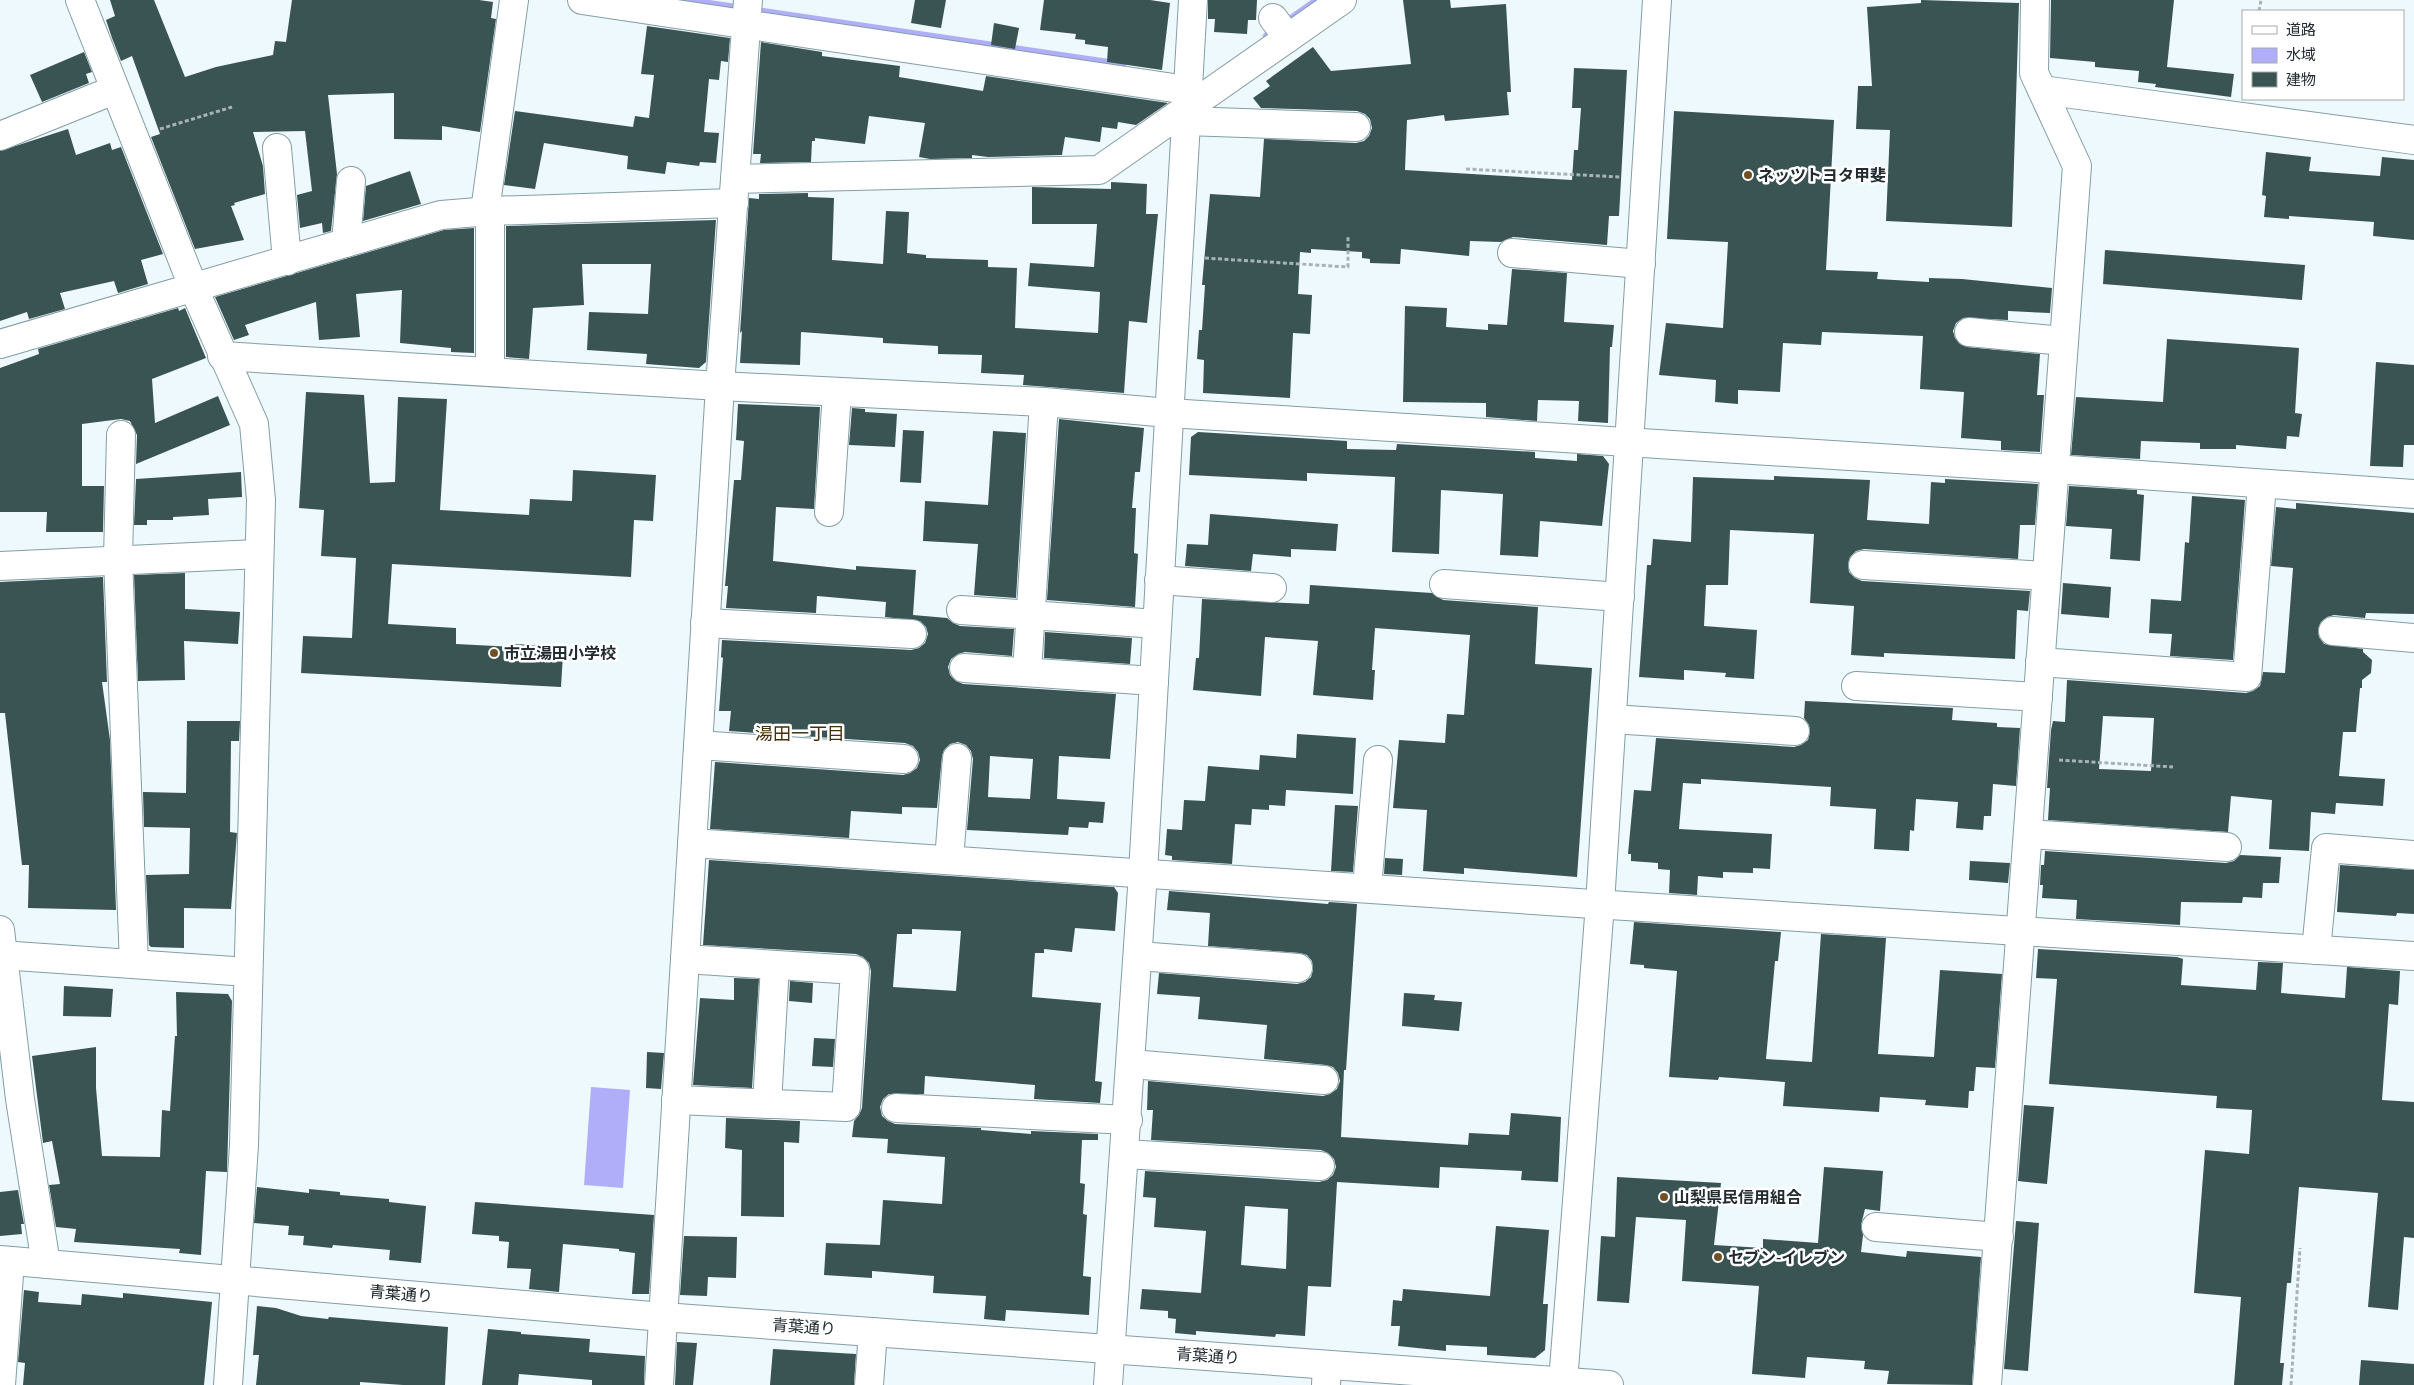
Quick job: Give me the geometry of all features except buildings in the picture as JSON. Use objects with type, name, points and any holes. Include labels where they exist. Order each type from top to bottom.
[{"type":"street","points":[[80,0],[194,289],[222,356],[254,424],[261,500],[244,1145],[228,1385]]},
{"type":"street","points":[[490,372],[488,211],[514,0]]},
{"type":"street","points":[[582,0],[747,12],[1186,107],[1356,127]]},
{"type":"street","points":[[1108,1385],[1128,1120],[1193,0]]},
{"type":"street","points":[[0,344],[441,216],[734,191],[1099,170],[1186,107],[1282,30],[1342,0]]},
{"type":"street","points":[[1563,1383],[1600,904],[1657,0]]},
{"type":"street","points":[[1988,1385],[2077,166],[2034,73],[2035,0]]},
{"type":"street","points":[[659,1385],[720,386],[747,12]]},
{"type":"street","points":[[0,136],[114,90]]},
{"type":"street","points":[[2042,90],[2414,140]]},
{"type":"street","points":[[278,148],[287,261]]},
{"type":"street","points":[[346,243],[351,181]]},
{"type":"street","points":[[1512,253],[1641,264]]},
{"type":"street","points":[[1969,332],[2063,341]]},
{"type":"street","points":[[222,356],[720,386],[1044,402],[1169,413],[2054,469],[2414,494]]},
{"type":"street","points":[[828,512],[837,392]]},
{"type":"street","points":[[1027,672],[1044,402]]},
{"type":"street","points":[[121,435],[118,559],[134,964]]},
{"type":"street","points":[[2040,662],[2246,677],[2262,484]]},
{"type":"street","points":[[0,566],[118,559],[259,554]]},
{"type":"street","points":[[1863,564],[2046,576]]},
{"type":"street","points":[[1159,580],[1272,588]]},
{"type":"street","points":[[1444,584],[1620,597]]},
{"type":"street","points":[[961,610],[1157,624]]},
{"type":"street","points":[[705,623],[912,634]]},
{"type":"street","points":[[2333,631],[2414,638]]},
{"type":"street","points":[[964,668],[1154,682]]},
{"type":"street","points":[[1856,686],[2038,697]]},
{"type":"street","points":[[1612,719],[1795,731]]},
{"type":"street","points":[[698,744],[904,759]]},
{"type":"street","points":[[950,860],[957,758]]},
{"type":"street","points":[[1367,888],[1378,760]]},
{"type":"street","points":[[2028,834],[2227,847]]},
{"type":"street","points":[[692,843],[2414,956]]},
{"type":"street","points":[[2316,950],[2326,848],[2414,855]]},
{"type":"street","points":[[46,1264],[10,1100],[1,947],[134,964],[248,972]]},
{"type":"street","points":[[1138,956],[1298,968]]},
{"type":"street","points":[[676,1100],[846,1107],[855,970],[685,959]]},
{"type":"street","points":[[767,1104],[774,965]]},
{"type":"street","points":[[1131,1064],[1324,1080]]},
{"type":"street","points":[[896,1108],[1128,1120]]},
{"type":"street","points":[[1125,1154],[1320,1166]]},
{"type":"street","points":[[1876,1227],[1999,1237]]},
{"type":"street","points":[[1,1385],[5,1260]]},
{"type":"street","name":"青葉通り","points":[[5,1260],[663,1317],[1110,1349],[1327,1375],[1609,1385]]},
{"type":"street","points":[[869,1385],[873,1332]]},
{"type":"path","points":[[133,137],[232,107]]},
{"type":"path","points":[[1466,168],[1646,179]]},
{"type":"path","points":[[1178,256],[1348,267],[1348,236]]},
{"type":"path","points":[[2034,758],[2173,767]]},
{"type":"path","points":[[2291,1385],[2300,1248]]},
{"type":"water","points":[[591,1087],[630,1090],[623,1188],[584,1185]]},
{"type":"waterway","points":[[682,0],[1122,65]]},
{"type":"waterway","points":[[1267,36],[1318,0]]},
{"type":"place","name":"ネッツトヨタ甲斐","points":[[1748,175]]},
{"type":"place","name":"市立湯田小学校","points":[[494,653]]},
{"type":"place","name":"山梨県民信用組合","points":[[1664,1197]]},
{"type":"place","name":"セブン-イレブン","points":[[1718,1257]]},
{"type":"district","name":"湯田一丁目","points":[[800,734]]}]
